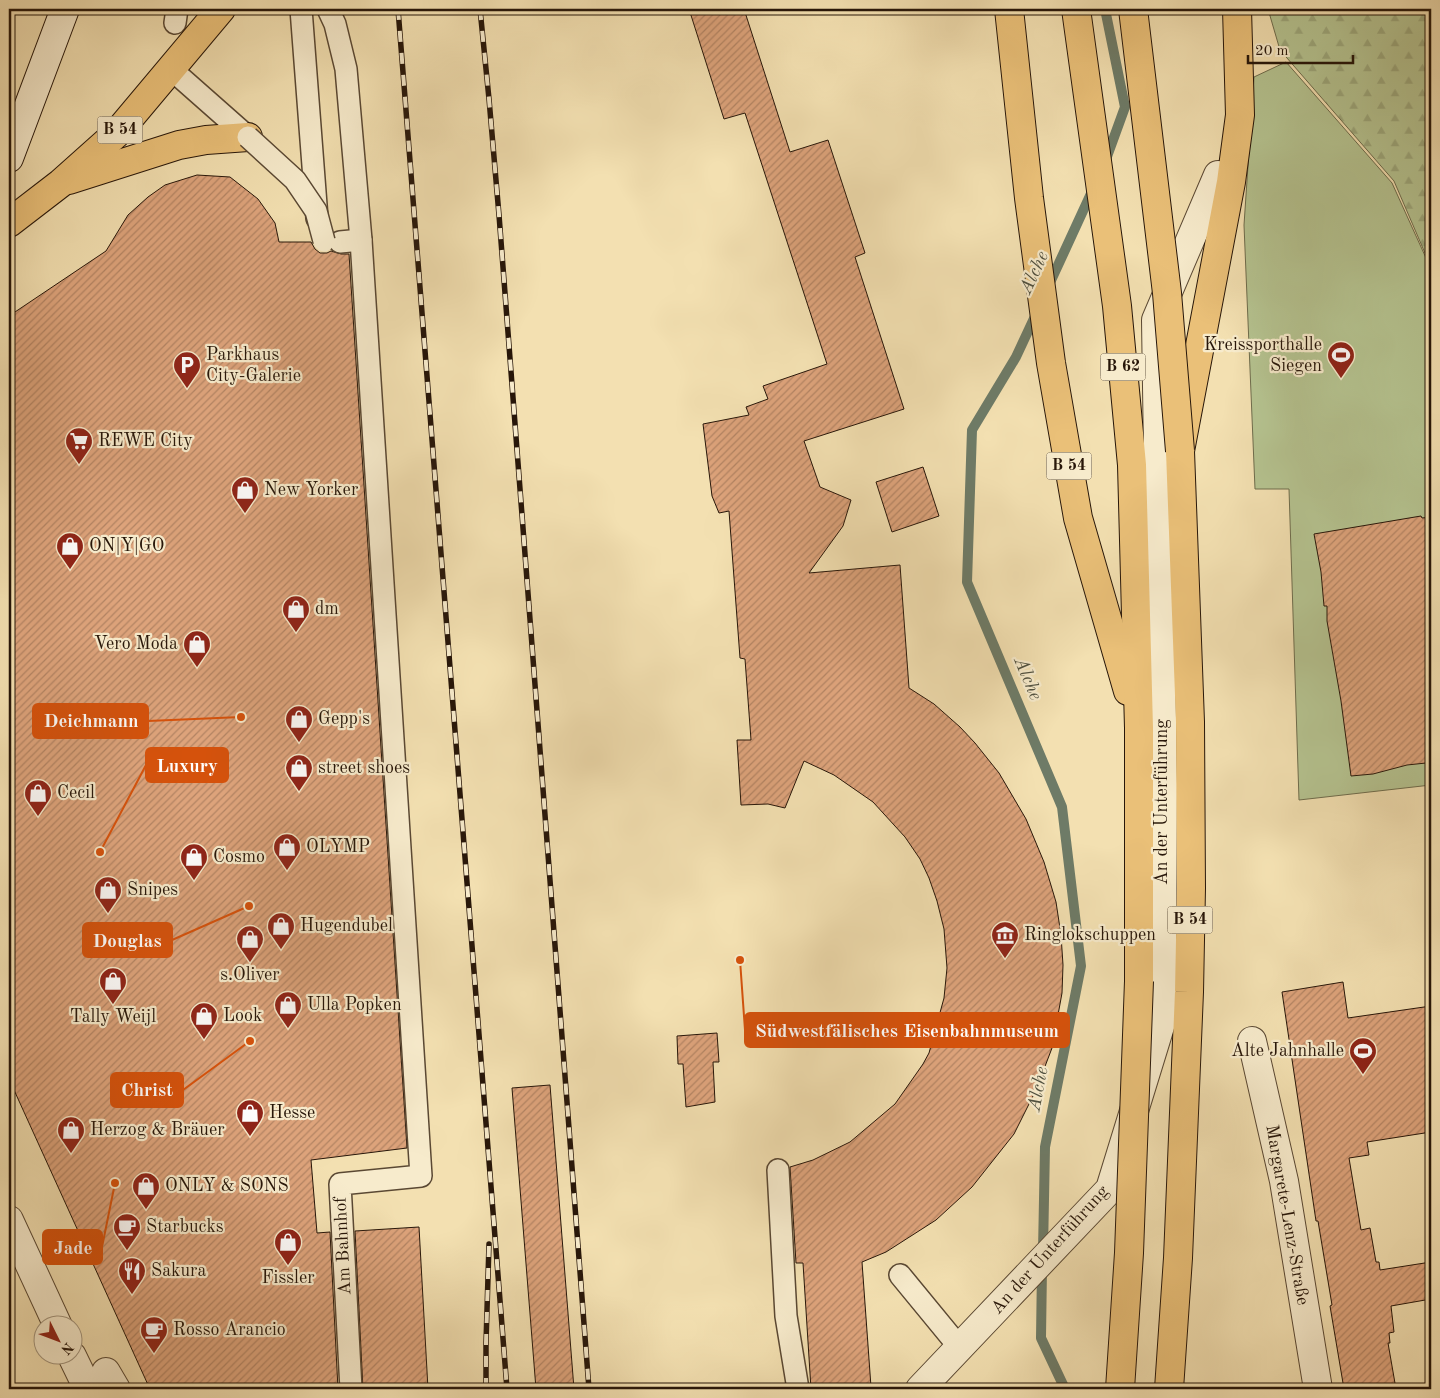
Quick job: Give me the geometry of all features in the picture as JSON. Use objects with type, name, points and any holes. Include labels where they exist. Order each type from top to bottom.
[{"type":"main road","name":"B 54","points":[[9,223],[61,183],[117,133],[221,9]]},
{"type":"main road","name":"B 54","points":[[1008,9],[1029,198],[1050,353],[1078,518],[1139,728],[1139,981],[1129,1253],[1120,1389]]},
{"type":"main road","name":"B 62","points":[[1076,9],[1117,306],[1132,465],[1139,728]]},
{"type":"main road","points":[[1134,9],[1167,292],[1180,451]]},
{"type":"main road","name":"B 54","points":[[1169,1389],[1179,1248],[1189,992],[1190,722],[1180,451],[1233,173],[1240,115],[1237,9]]},
{"type":"main road","points":[[61,183],[179,145],[206,140],[248,137]]},
{"type":"street","points":[[9,158],[65,9]]},
{"type":"street","name":"An der Unterführung","points":[[920,1389],[1110,1189],[1162,1020],[1163,784],[1156,320],[1218,175]]},
{"type":"street","name":"Margarete-Lenz-Straße","points":[[1252,1041],[1284,1181],[1318,1389]]},
{"type":"street","points":[[9,1220],[53,1316]]},
{"type":"street","points":[[82,1365],[103,1383]]},
{"type":"lane","points":[[301,9],[327,241]]},
{"type":"lane","points":[[327,241],[361,240],[346,69],[335,24],[328,9]]},
{"type":"lane","points":[[172,69],[295,180],[316,211],[327,241]]},
{"type":"lane","name":"Am Bahnhof","points":[[351,1389],[340,1184],[421,1176],[361,240]]},
{"type":"lane","points":[[778,1170],[786,1316],[798,1389]]},
{"type":"lane","points":[[900,1275],[960,1348]]},
{"type":"green space","points":[[1268,9],[1431,9],[1431,267],[1394,181],[1280,50]]},
{"type":"green space","name":"Kreissporthalle Siegen","points":[[1286,62],[1392,183],[1431,269],[1431,785],[1299,800],[1289,489],[1255,489],[1244,225],[1254,77]]},
{"type":"building","points":[[689,9],[744,9],[790,152],[828,140],[865,253],[855,257],[904,409],[804,441],[820,487],[851,500],[843,526],[809,573],[900,565],[909,688],[934,704],[960,727],[999,773],[1026,819],[1044,862],[1056,902],[1061,935],[1062,993],[1052,1048],[1036,1090],[1014,1134],[972,1187],[936,1220],[886,1252],[862,1262],[871,1387],[811,1389],[803,1263],[796,1263],[790,1167],[813,1160],[850,1142],[895,1104],[923,1064],[929,1053],[944,998],[947,968],[944,929],[929,878],[920,859],[905,837],[873,802],[834,775],[804,761],[785,808],[768,804],[741,805],[737,740],[751,740],[745,659],[740,658],[729,511],[719,513],[712,496],[703,424],[749,415],[746,407],[768,399],[763,386],[827,364],[745,113],[724,119]]},
{"type":"building","points":[[197,175],[230,177],[258,199],[275,223],[279,242],[311,242],[320,253],[331,251],[349,254],[407,1148],[311,1160],[317,1233],[330,1232],[338,1389],[161,1389],[161,1386],[149,1387],[9,1079],[9,316],[106,251],[128,215],[148,197],[165,185]]},
{"type":"building","points":[[923,467],[939,516],[892,532],[876,482]]},
{"type":"building","points":[[1421,516],[1422,518],[1431,517],[1431,760],[1426,761],[1426,763],[1407,765],[1373,774],[1351,776],[1341,701],[1327,621],[1327,606],[1324,606],[1321,572],[1314,534]]},
{"type":"building","name":"Alte Jahnhalle","points":[[1343,982],[1348,1018],[1431,1006],[1431,1132],[1367,1142],[1369,1155],[1349,1158],[1361,1230],[1370,1228],[1376,1262],[1379,1262],[1380,1270],[1431,1262],[1431,1299],[1391,1306],[1394,1332],[1389,1333],[1390,1343],[1388,1343],[1396,1389],[1344,1389],[1318,1221],[1316,1221],[1282,992]]},
{"type":"building","points":[[717,1033],[719,1062],[713,1062],[715,1102],[686,1107],[683,1064],[678,1064],[677,1036]]},
{"type":"building","points":[[550,1085],[574,1389],[536,1389],[512,1088]]},
{"type":"building","points":[[419,1227],[428,1389],[363,1389],[355,1231]]},
{"type":"waterway","name":"Alche","points":[[1105,9],[1125,107],[1105,162]]},
{"type":"waterway","name":"Alche","points":[[1048,287],[1094,187]]},
{"type":"waterway","name":"Alche","points":[[1037,312],[1016,357],[972,430],[967,582],[1062,807],[1081,966],[1045,1147],[1043,1251]]},
{"type":"waterway","name":"Alche","points":[[1042,1268],[1041,1338],[1065,1389]]},
{"type":"railway","points":[[398,9],[507,1389]]},
{"type":"railway","points":[[480,9],[499,215],[589,1389]]},
{"type":"railway","points":[[486,1389],[489,1244]]},
{"type":"place","name":"Kreissporthalle Siegen","points":[[1341,379]]},
{"type":"place","name":"Parkhaus City-Galerie","points":[[187,389]]},
{"type":"place","name":"REWE City","points":[[79,465]]},
{"type":"place","name":"New Yorker","points":[[245,514]]},
{"type":"place","name":"ON|Y|GO","points":[[70,570]]},
{"type":"place","name":"dm","points":[[296,633]]},
{"type":"place","name":"Vero Moda","points":[[197,668]]},
{"type":"place","name":"Deichmann","points":[[241,717]]},
{"type":"place","name":"Gepp's","points":[[299,743]]},
{"type":"place","name":"street shoes","points":[[299,792]]},
{"type":"place","name":"Cecil","points":[[38,817]]},
{"type":"place","name":"Luxury","points":[[100,852]]},
{"type":"place","name":"OLYMP","points":[[287,871]]},
{"type":"place","name":"Cosmo","points":[[194,881]]},
{"type":"place","name":"Douglas","points":[[249,906]]},
{"type":"place","name":"Snipes","points":[[108,914]]},
{"type":"place","name":"Hugendubel","points":[[281,950]]},
{"type":"place","name":"Ringlokschuppen","points":[[1005,959]]},
{"type":"place","name":"Südwestfälisches Eisenbahnmuseum","points":[[740,960]]},
{"type":"place","name":"s.Oliver","points":[[250,963]]},
{"type":"place","name":"Tally Weijl","points":[[113,1005]]},
{"type":"place","name":"Ulla Popken","points":[[288,1029]]},
{"type":"place","name":"Look","points":[[204,1040]]},
{"type":"place","name":"Christ","points":[[250,1041]]},
{"type":"place","name":"Alte Jahnhalle","points":[[1363,1075]]},
{"type":"place","name":"Hesse","points":[[250,1137]]},
{"type":"place","name":"Herzog & Bräuer","points":[[71,1154]]},
{"type":"place","name":"Jade","points":[[115,1183]]},
{"type":"place","name":"ONLY & SONS","points":[[146,1210]]},
{"type":"place","name":"Starbucks","points":[[127,1251]]},
{"type":"place","name":"Fissler","points":[[288,1266]]},
{"type":"place","name":"Sakura","points":[[132,1295]]},
{"type":"place","name":"Rosso Arancio","points":[[154,1354]]}]
